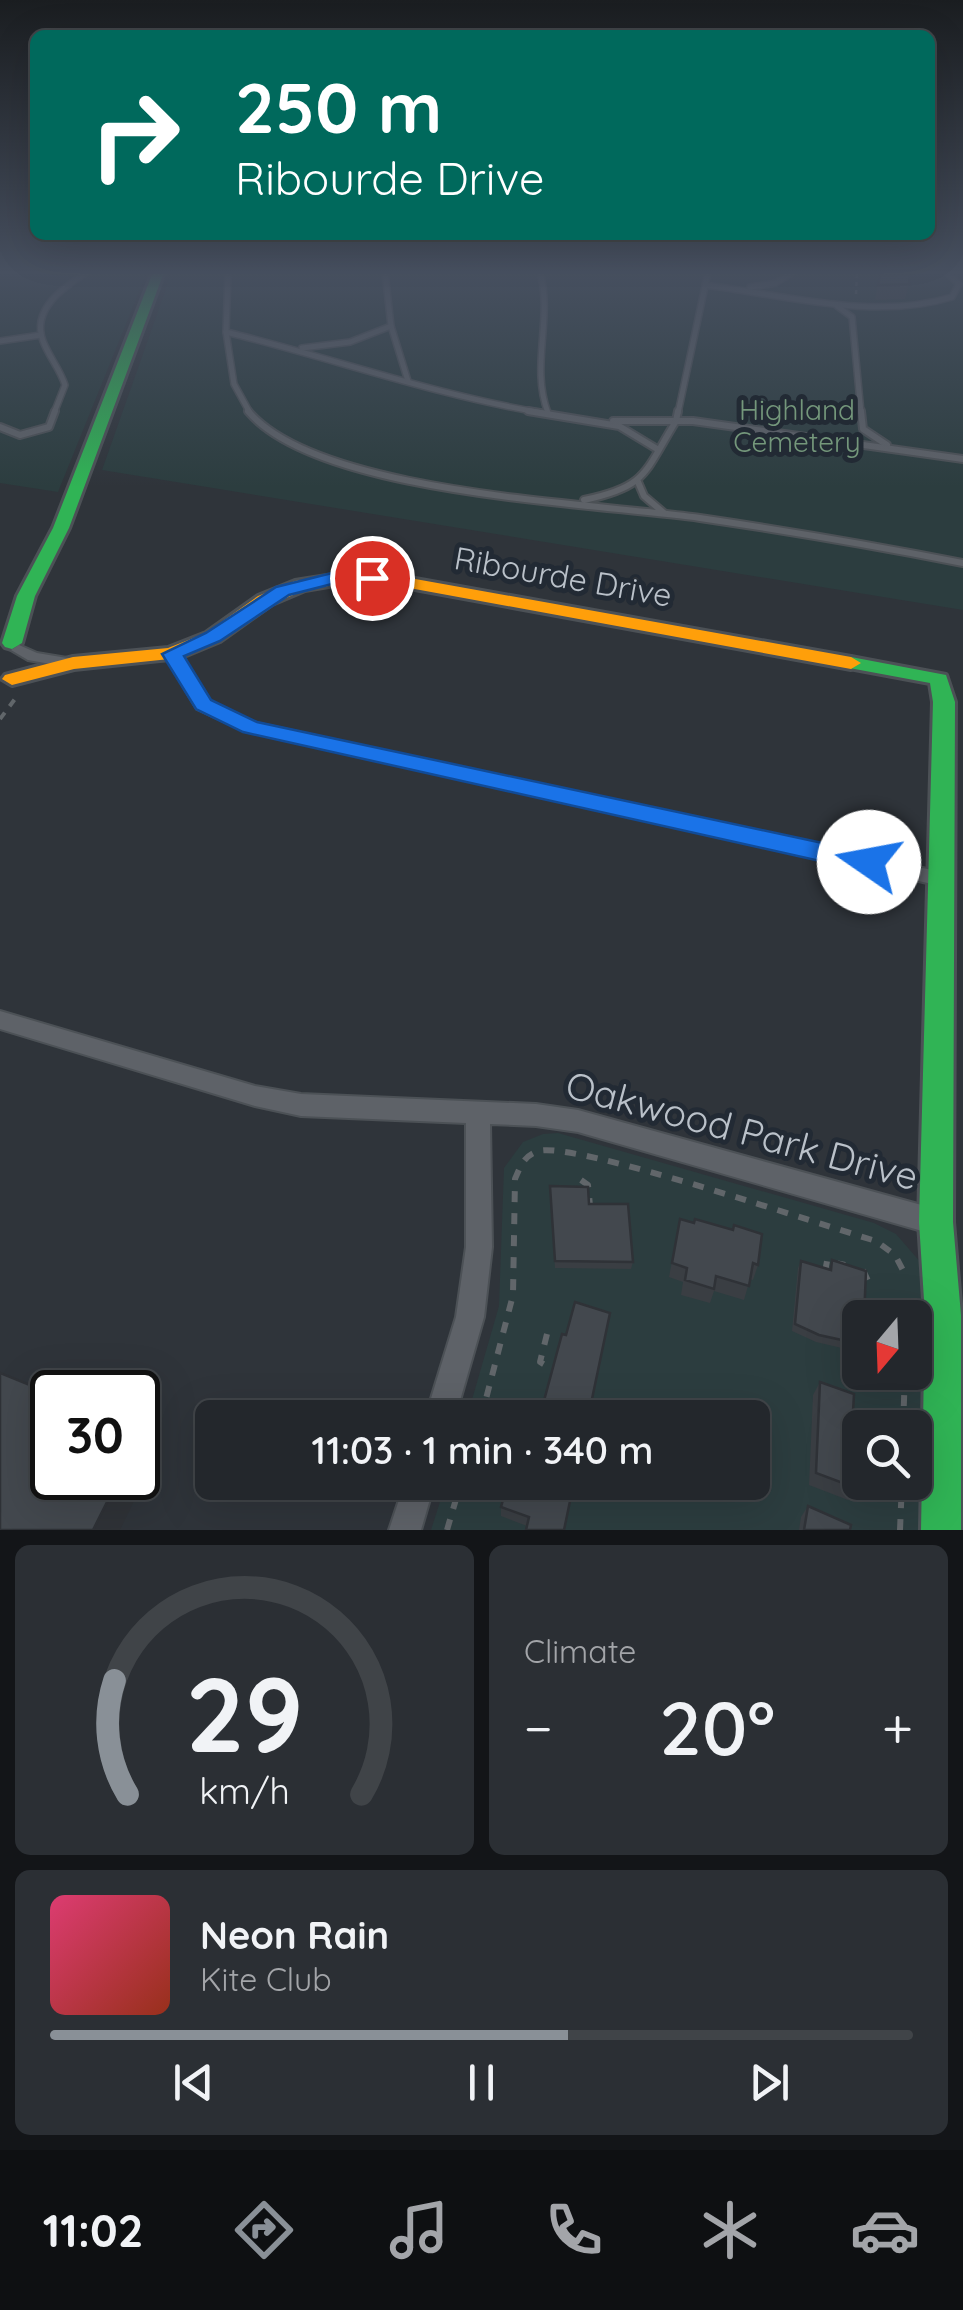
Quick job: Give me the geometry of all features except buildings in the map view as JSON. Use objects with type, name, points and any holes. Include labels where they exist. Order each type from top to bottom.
[{"type":"street","points":[[6,684],[20,660],[10,643],[36,573],[60,528],[131,343]]},
{"type":"street","points":[[0,610],[36,573]]},
{"type":"street","name":"Ribourde Drive","points":[[10,643],[34,657],[72,663],[144,660],[172,654],[213,637],[282,591],[332,579],[372,578],[938,678],[944,702],[941,879]]},
{"type":"street","points":[[172,654],[203,705],[250,727],[941,879],[936,1222],[943,1315],[941,1530]]},
{"type":"street","name":"Ribourde Drive","points":[[6,684],[72,663]]},
{"type":"street","name":"Oakwood Park Drive","points":[[0,1020],[255,1096],[332,1108],[536,1115],[600,1126],[936,1222]]},
{"type":"street","points":[[939,1024],[963,1031]]},
{"type":"street","points":[[445,1400],[470,1317],[479,1247],[478,1113]]},
{"type":"street","points":[[405,1530],[414,1500]]},
{"type":"lane","points":[[0,427],[20,435],[46,429],[62,399],[64,378],[45,343]]},
{"type":"lane","points":[[227,343],[235,391],[263,426],[296,444],[397,476],[664,513],[963,563]]},
{"type":"lane","points":[[268,343],[466,400],[548,414],[600,421],[676,421],[963,459]]},
{"type":"lane","points":[[289,349],[338,343]]},
{"type":"lane","points":[[396,343],[408,381]]},
{"type":"lane","points":[[542,343],[538,377],[548,414]]},
{"type":"lane","points":[[571,502],[598,499],[638,482],[676,421],[693,343]]},
{"type":"lane","points":[[855,343],[863,428]]},
{"type":"lane","points":[[600,421],[636,434],[657,449]]},
{"type":"lane","points":[[836,440],[863,428]]},
{"type":"lane","points":[[863,428],[894,448]]},
{"type":"lane","points":[[638,482],[644,496],[664,513]]},
{"type":"path","points":[[486,1400],[513,1294],[514,1179],[522,1162],[540,1150],[592,1157],[876,1242],[895,1255],[907,1277]]},
{"type":"path","points":[[581,1180],[588,1185],[590,1214]]},
{"type":"path","points":[[824,1280],[826,1264],[831,1260],[864,1270],[869,1283]]},
{"type":"path","points":[[547,1334],[540,1362],[554,1370]]},
{"type":"path","points":[[447,1530],[456,1500]]},
{"type":"path","points":[[900,1530],[901,1500]]},
{"type":"green space","points":[[0,343],[118,343],[58,492],[0,483]]},
{"type":"green space","name":"Highland Cemetery","points":[[147,343],[963,343],[963,610],[102,470]]},
{"type":"green space","points":[[558,1133],[874,1223],[896,1234],[922,1264],[922,1300],[842,1300],[842,1390],[923,1390],[924,1410],[842,1410],[842,1500],[925,1500],[925,1530],[431,1530],[441,1500],[770,1500],[770,1400],[472,1400],[499,1306],[504,1168],[523,1142]]},
{"type":"traffic: fast","points":[[12,643],[26,596],[61,528],[132,343]]},
{"type":"traffic: fast","points":[[851,663],[939,679],[944,702],[936,1222],[943,1315],[941,1530]]},
{"type":"traffic: slow","points":[[12,679],[73,663],[172,654],[213,637],[265,600],[301,585],[352,577],[393,580],[851,663]]},
{"type":"route","points":[[372,578],[332,579],[282,591],[213,637],[172,654],[203,705],[232,722],[869,862]]}]
